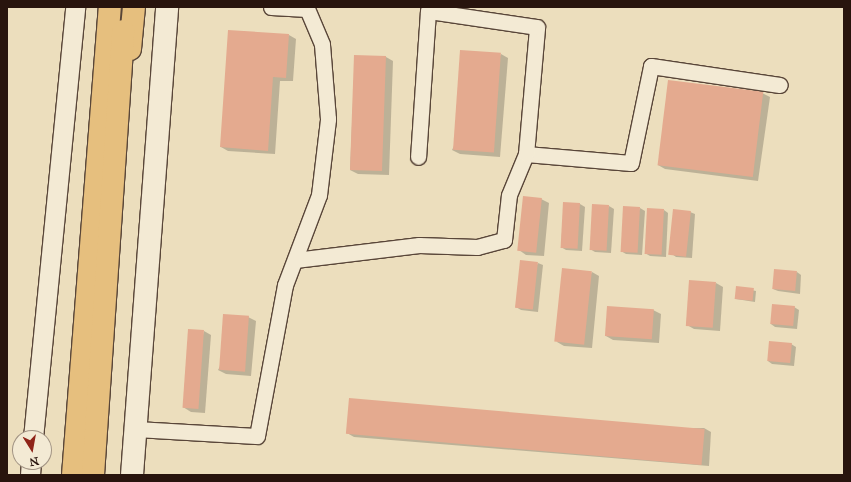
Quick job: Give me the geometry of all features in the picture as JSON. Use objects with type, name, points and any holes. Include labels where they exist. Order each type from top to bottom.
[{"type":"main road","points":[[102,7],[99,53],[105,182]]},
{"type":"main road","points":[[93,475],[105,182],[110,7]]},
{"type":"main road","points":[[73,475],[124,7]]},
{"type":"main road","points":[[105,182],[134,7]]},
{"type":"main road","points":[[132,475],[167,7]]},
{"type":"street","points":[[34,430],[75,7]]},
{"type":"street","points":[[135,429],[257,436],[285,285],[319,195],[328,119],[322,44],[307,9],[271,7]]},
{"type":"street","points":[[295,260],[419,245],[477,247],[504,240],[509,195],[526,154],[537,27],[428,10],[418,157]]},
{"type":"street","points":[[526,154],[631,162],[651,66],[780,85]]},
{"type":"building","points":[[228,30],[289,34],[286,78],[273,77],[268,151],[220,147]]},
{"type":"building","points":[[460,50],[501,53],[494,153],[453,150]]},
{"type":"building","points":[[354,55],[386,56],[382,171],[350,170]]},
{"type":"building","points":[[668,80],[763,92],[753,177],[658,165]]},
{"type":"building","points":[[523,196],[542,198],[536,253],[517,251]]},
{"type":"building","points":[[563,202],[580,203],[578,249],[561,248]]},
{"type":"building","points":[[592,204],[609,205],[607,251],[590,250]]},
{"type":"building","points":[[623,206],[640,207],[638,253],[621,252]]},
{"type":"building","points":[[647,208],[664,209],[662,255],[645,254]]},
{"type":"building","points":[[673,209],[691,211],[686,257],[668,255]]},
{"type":"building","points":[[520,260],[538,262],[533,310],[515,308]]},
{"type":"building","points":[[562,268],[592,271],[584,345],[554,342]]},
{"type":"building","points":[[774,269],[797,271],[795,291],[772,289]]},
{"type":"building","points":[[689,280],[716,282],[713,328],[686,326]]},
{"type":"building","points":[[736,286],[754,288],[753,301],[735,299]]},
{"type":"building","points":[[772,304],[795,306],[793,326],[770,324]]},
{"type":"building","points":[[607,306],[654,309],[652,339],[605,336]]},
{"type":"building","points":[[223,314],[249,316],[245,372],[219,370]]},
{"type":"building","points":[[188,329],[204,330],[198,409],[182,408]]},
{"type":"building","points":[[769,341],[792,343],[790,363],[767,361]]},
{"type":"building","points":[[349,398],[705,429],[702,465],[346,434]]}]
